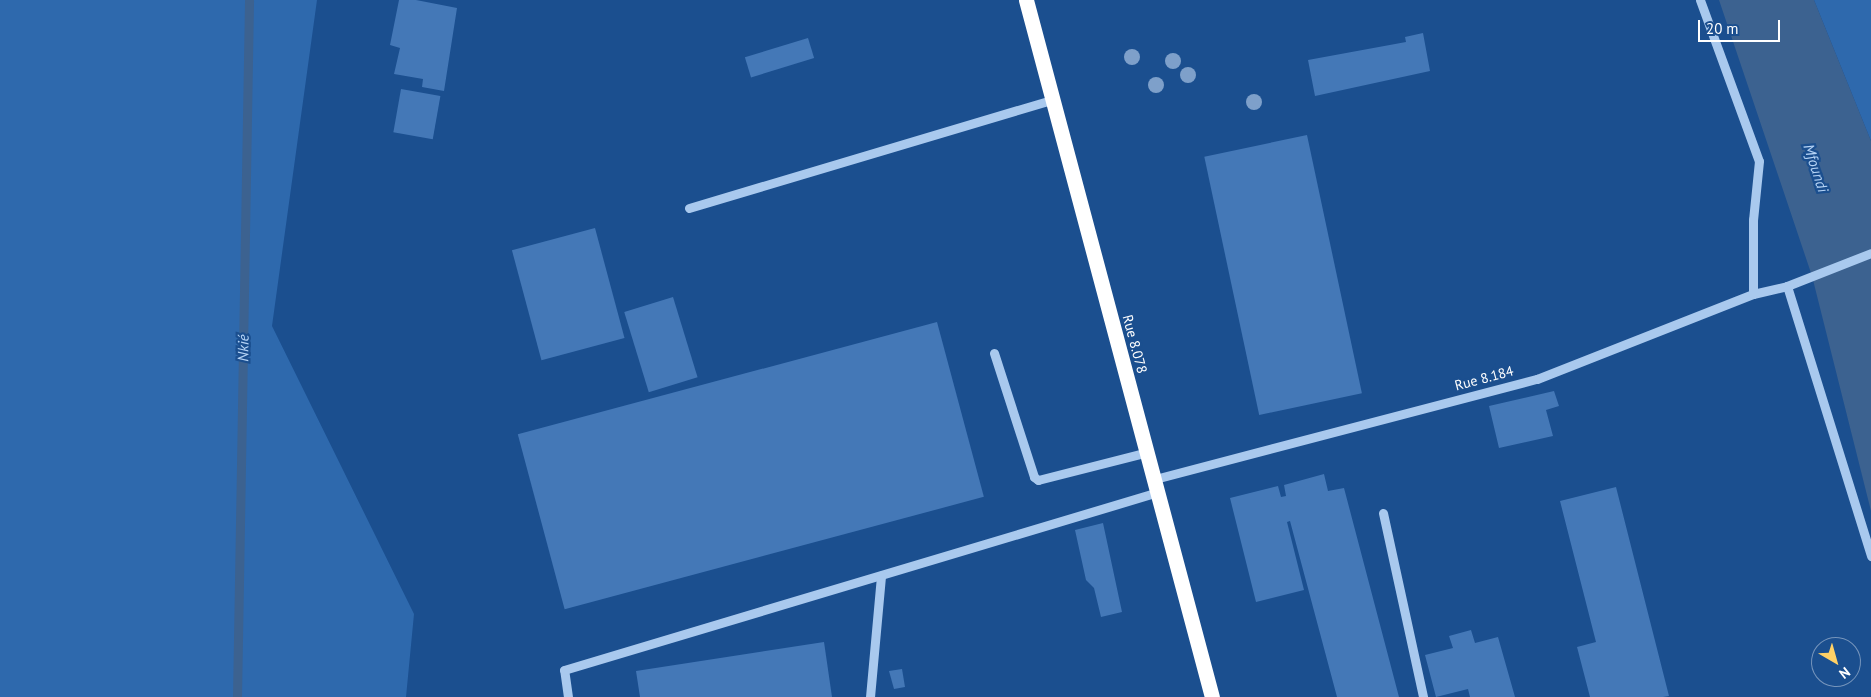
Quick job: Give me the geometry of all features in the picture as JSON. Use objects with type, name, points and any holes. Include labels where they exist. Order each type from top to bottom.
[{"type":"highway","name":"Rue 8.078","points":[[1026,0],[1212,697]]},
{"type":"street","points":[[1700,0],[1759,161],[1753,220],[1753,294]]},
{"type":"street","points":[[689,208],[1052,100]]},
{"type":"street","name":"Rue 8.184","points":[[568,697],[564,670],[881,575],[1156,486],[1537,379],[1753,294],[1787,286],[1871,253]]},
{"type":"street","points":[[1787,286],[1871,556]]},
{"type":"street","points":[[994,353],[1034,477],[1038,480],[1044,481],[1148,452]]},
{"type":"street","points":[[1384,513],[1423,697]]},
{"type":"street","points":[[870,697],[881,575]]},
{"type":"shaded area","points":[[0,0],[317,0],[272,326],[414,614],[406,697],[0,697]]},
{"type":"shaded area","points":[[1814,0],[1871,0],[1871,141]]},
{"type":"water","name":"Mfoundi","points":[[1719,0],[1814,0],[1871,141],[1871,511],[1812,276]]},
{"type":"building","points":[[399,0],[416,0],[457,8],[444,91],[422,87],[423,79],[394,74],[400,48],[390,45]]},
{"type":"building","points":[[1423,33],[1430,71],[1315,96],[1308,60],[1406,42],[1405,37]]},
{"type":"building","points":[[808,38],[814,58],[751,77],[745,57]]},
{"type":"building","points":[[401,89],[440,96],[433,139],[393,132]]},
{"type":"building","points":[[1307,135],[1362,393],[1259,415],[1204,157]]},
{"type":"building","points":[[595,228],[625,338],[541,360],[512,250]]},
{"type":"building","points":[[673,297],[698,377],[649,392],[624,312]]},
{"type":"building","points":[[937,322],[984,497],[565,609],[518,434]]},
{"type":"building","points":[[1554,391],[1559,406],[1546,410],[1553,436],[1499,448],[1489,406]]},
{"type":"building","points":[[1324,474],[1328,491],[1344,488],[1399,697],[1337,697],[1290,521],[1287,522],[1304,590],[1256,602],[1230,498],[1278,486],[1281,497],[1286,496],[1284,485]]},
{"type":"building","points":[[1616,487],[1669,696],[1590,697],[1577,647],[1596,642],[1560,501]]},
{"type":"building","points":[[1103,523],[1122,612],[1101,617],[1094,588],[1086,580],[1075,530]]},
{"type":"building","points":[[1471,630],[1475,643],[1498,637],[1515,697],[1470,697],[1468,689],[1436,697],[1425,655],[1453,648],[1449,636]]},
{"type":"building","points":[[824,642],[832,697],[640,697],[636,671]]},
{"type":"building","points":[[902,669],[905,687],[894,689],[889,671]]},
{"type":"waterway","name":"Nkié","points":[[237,697],[249,0]]}]
